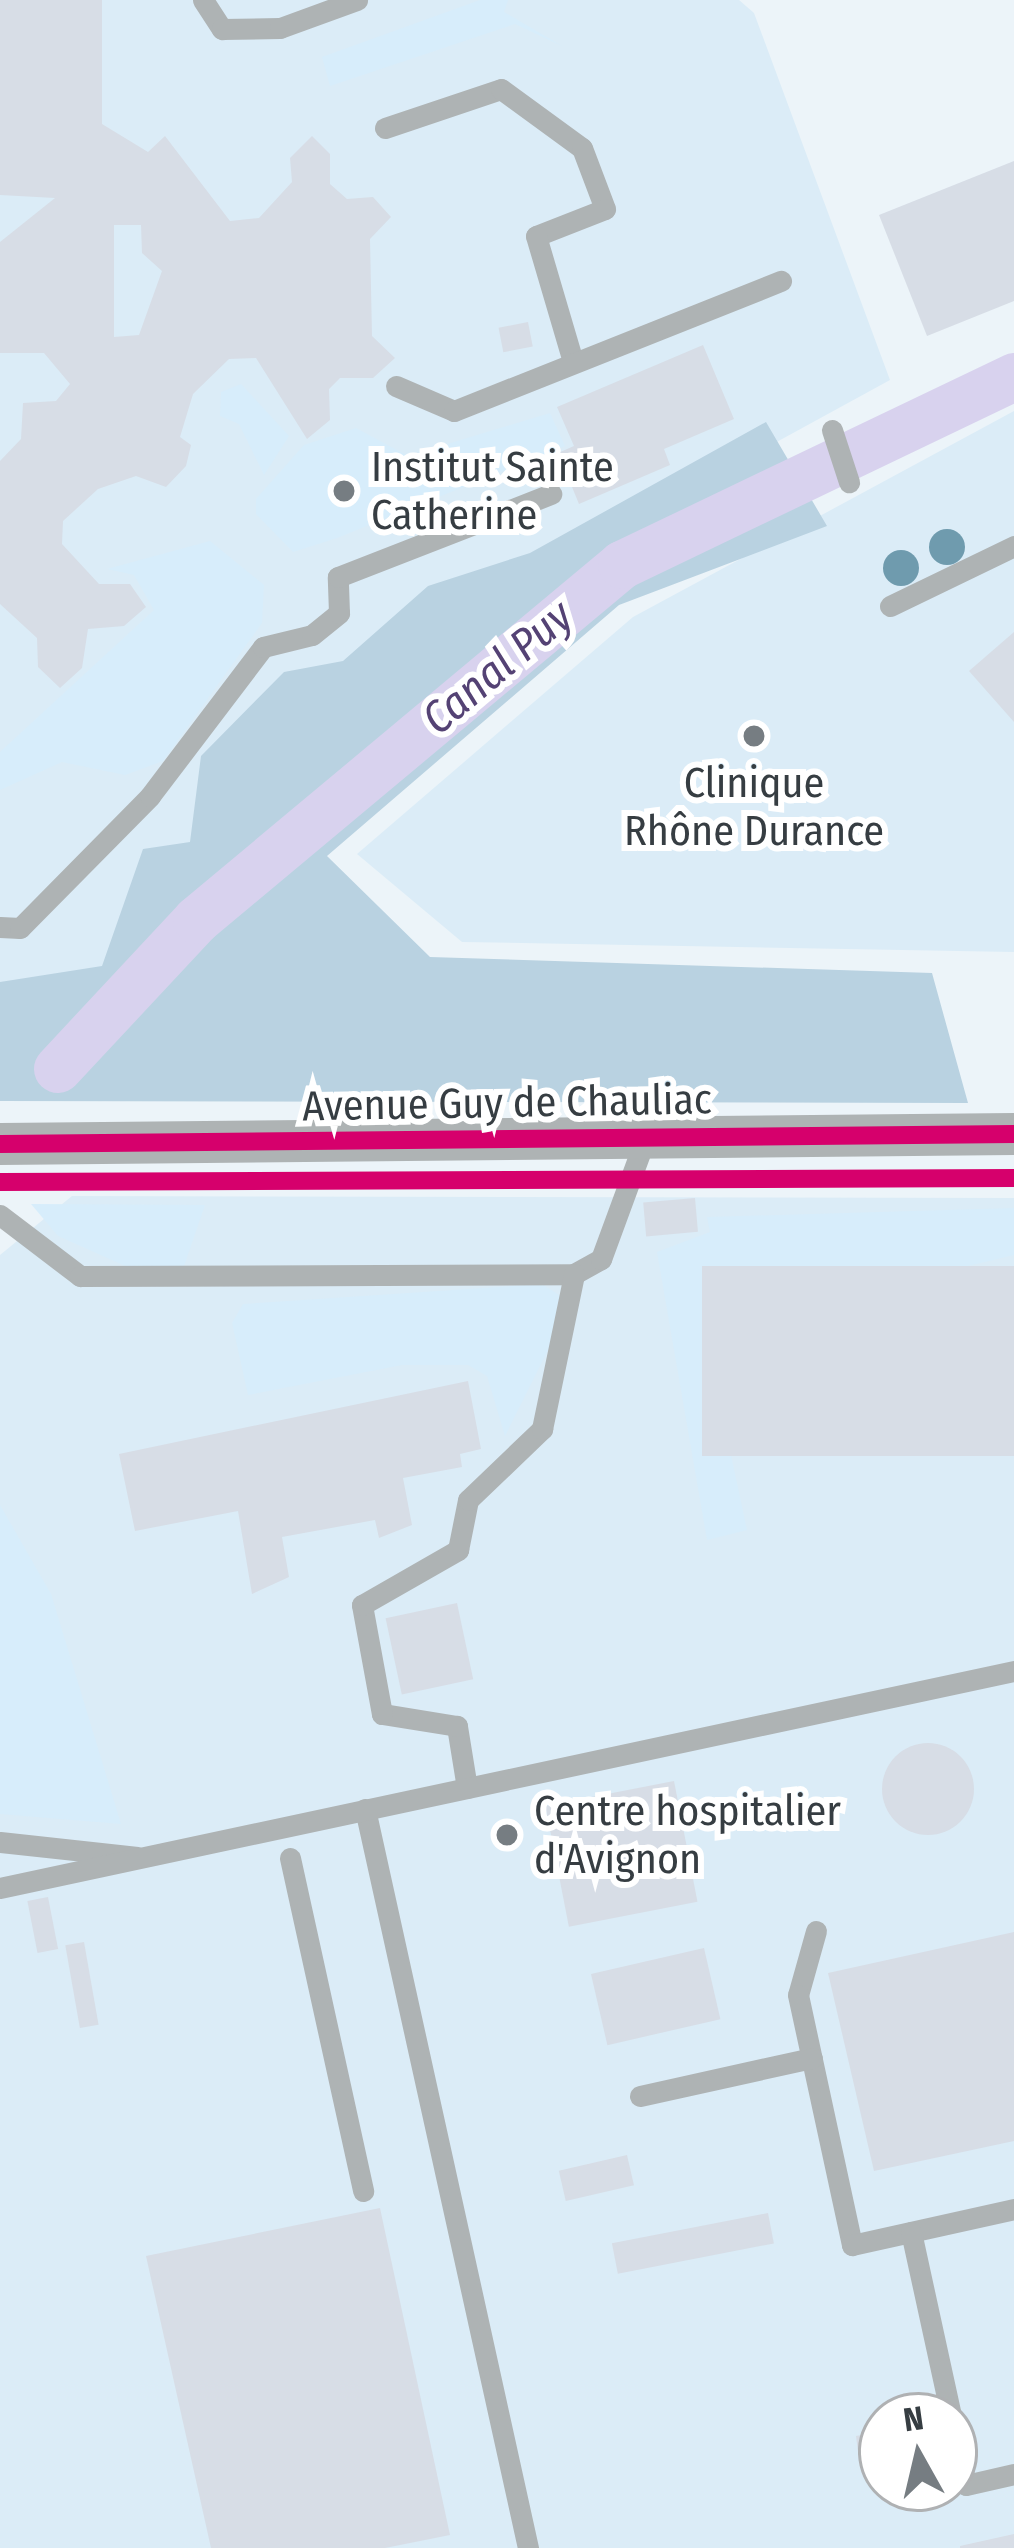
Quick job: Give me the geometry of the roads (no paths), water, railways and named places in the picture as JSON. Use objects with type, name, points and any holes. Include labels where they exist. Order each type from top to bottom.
[{"type":"street","name":"Avenue Guy de Chauliac","points":[[0,1144],[1014,1134]]},
{"type":"lane","points":[[203,0],[222,29],[280,28],[357,0]]},
{"type":"lane","points":[[385,128],[501,89],[582,148],[605,209],[536,236],[572,358]]},
{"type":"lane","points":[[396,386],[454,411],[572,358],[781,281]]},
{"type":"lane","points":[[832,430],[849,482]]},
{"type":"lane","points":[[0,927],[20,928],[150,796],[263,647],[311,635],[339,613],[338,577],[551,494]]},
{"type":"lane","points":[[890,606],[1014,546]]},
{"type":"lane","points":[[0,1215],[80,1276],[574,1274],[601,1259],[646,1137]]},
{"type":"lane","points":[[467,1788],[457,1726],[382,1714],[362,1605],[458,1550],[468,1500],[542,1429],[574,1274]]},
{"type":"lane","points":[[0,1888],[155,1859],[364,1809],[1014,1671]]},
{"type":"lane","points":[[364,1809],[528,2548]]},
{"type":"lane","points":[[0,1842],[155,1859]]},
{"type":"lane","points":[[290,1858],[363,2191]]},
{"type":"lane","points":[[816,1931],[798,1995],[852,2245],[1014,2209]]},
{"type":"lane","points":[[640,2096],[812,2058]]},
{"type":"lane","points":[[911,2232],[946,2392]]},
{"type":"lane","points":[[978,2482],[1014,2474]]},
{"type":"waterway","name":"Canal Puy","points":[[58,1069],[197,920],[622,565],[1014,377]]},
{"type":"place","name":"Institut Sainte Catherine","points":[[344,491]]},
{"type":"place","name":"Clinique Rhône Durance","points":[[754,736]]},
{"type":"place","name":"Centre hospitalier d'Avignon","points":[[507,1835]]}]
